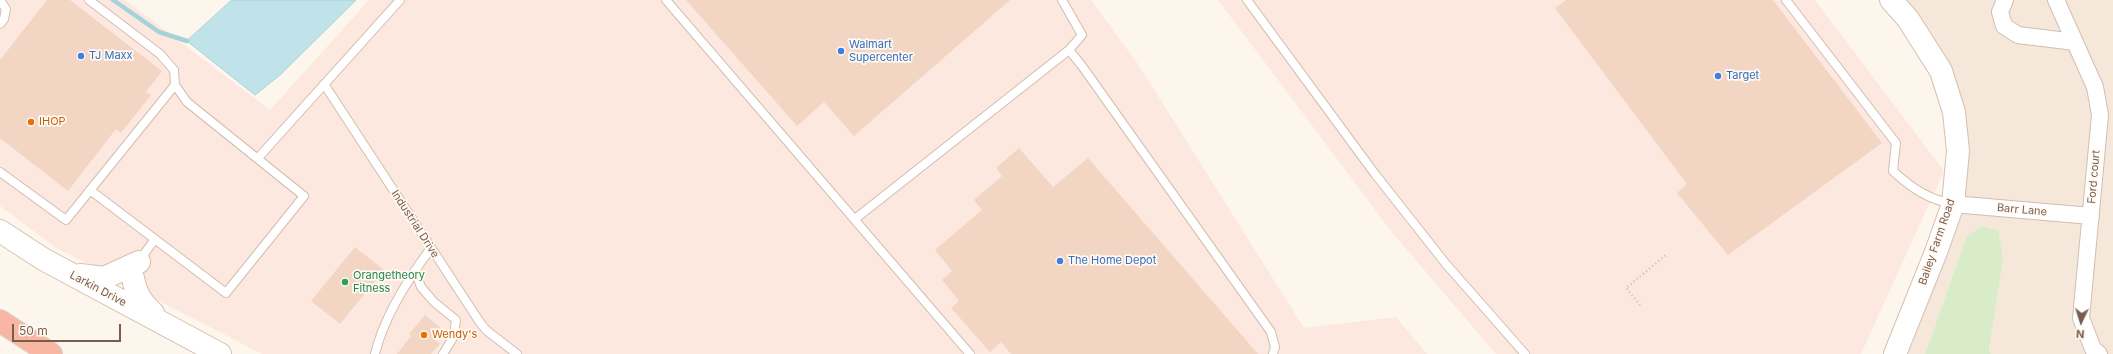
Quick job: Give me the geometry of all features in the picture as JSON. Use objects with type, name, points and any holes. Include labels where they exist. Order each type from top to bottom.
[{"type":"highway","points":[[0,322],[51,354]]},
{"type":"street","name":"Bailey Farm Road","points":[[1891,0],[1908,19],[1941,71],[1954,112],[1958,151],[1953,204],[1936,252],[1895,354]]},
{"type":"street","points":[[2005,0],[2000,12],[2004,26],[2018,35],[2075,42]]},
{"type":"street","name":"Ford court","points":[[2056,0],[2095,87],[2100,115],[2081,318],[2094,349],[2099,354]]},
{"type":"street","name":"Barr Lane","points":[[1953,204],[2091,216]]},
{"type":"street","name":"Larkin Drive","points":[[0,231],[43,259],[220,354]]},
{"type":"street","points":[[69,273],[90,278],[104,278],[136,270]]},
{"type":"street","points":[[103,291],[117,294],[124,289],[136,270]]},
{"type":"street","points":[[136,270],[136,294],[142,304],[170,327]]},
{"type":"lane","points":[[0,0],[6,8],[4,19],[0,24]]},
{"type":"lane","points":[[89,0],[160,54],[174,70],[175,85],[187,102],[304,196],[226,293],[90,190]]},
{"type":"lane","points":[[258,158],[400,0]]},
{"type":"lane","points":[[666,0],[970,354]]},
{"type":"lane","points":[[855,219],[1069,50],[1082,35],[1062,0]]},
{"type":"lane","points":[[1247,0],[1375,174],[1446,264],[1525,354]]},
{"type":"lane","points":[[1786,0],[1896,143],[1893,171],[1907,184],[1941,202],[1953,204]]},
{"type":"lane","points":[[1069,50],[1082,66],[1271,332],[1275,347],[1273,354]]},
{"type":"lane","name":"Industrial Drive","points":[[324,84],[479,321],[504,350],[517,354]]},
{"type":"lane","points":[[0,172],[66,220],[175,85]]},
{"type":"lane","points":[[136,270],[155,239]]},
{"type":"lane","points":[[375,354],[382,333],[415,270],[431,248]]},
{"type":"lane","points":[[415,270],[421,288],[434,302],[456,320],[454,336],[443,354]]},
{"type":"path","points":[[1640,305],[1626,288],[1667,254]]},
{"type":"shaded area","points":[[0,0],[125,0],[270,110],[369,0],[1091,0],[1138,64],[1304,328],[1396,317],[1427,354],[262,354],[55,247],[0,206]]},
{"type":"shaded area","points":[[1218,0],[1815,0],[1944,171],[1861,354],[1496,354],[1391,231]]},
{"type":"shaded area","points":[[1891,0],[2113,0],[2113,354],[1991,354],[1966,238],[1925,354],[1898,354],[1936,252],[1954,112]]},
{"type":"green space","points":[[1981,226],[1998,230],[2003,259],[1989,348],[1991,354],[1925,354],[1966,238]]},
{"type":"water","points":[[232,0],[356,0],[280,75],[255,95],[187,41]]},
{"type":"building","points":[[47,0],[70,0],[162,71],[146,92],[151,95],[121,133],[116,129],[68,191],[0,138],[0,60]]},
{"type":"building","name":"Walmart Supercenter","points":[[686,0],[1010,0],[854,136],[824,102],[797,126]]},
{"type":"building","name":"Target","points":[[1566,0],[1773,0],[1882,143],[1728,255],[1677,193],[1687,184],[1555,8]]},
{"type":"building","name":"The Home Depot","points":[[1019,148],[1053,187],[1088,158],[1258,354],[1011,354],[1001,342],[990,352],[951,308],[959,301],[942,280],[952,271],[935,250],[982,210],[974,200],[1002,176],[996,168]]},
{"type":"building","points":[[355,247],[384,270],[340,324],[311,301]]},
{"type":"building","name":"Wendy's","points":[[425,315],[442,329],[434,339],[440,344],[431,354],[397,354],[411,336],[409,334]]},
{"type":"waterway","points":[[113,0],[159,32],[187,41]]},
{"type":"place","name":"Walmart Supercenter","points":[[841,51]]},
{"type":"place","name":"TJ Maxx","points":[[81,56]]},
{"type":"place","name":"Target","points":[[1718,76]]},
{"type":"place","name":"IHOP","points":[[31,122]]},
{"type":"place","name":"The Home Depot","points":[[1060,261]]},
{"type":"place","name":"Orangetheory Fitness","points":[[345,282]]},
{"type":"place","name":"Wendy's","points":[[424,335]]}]
